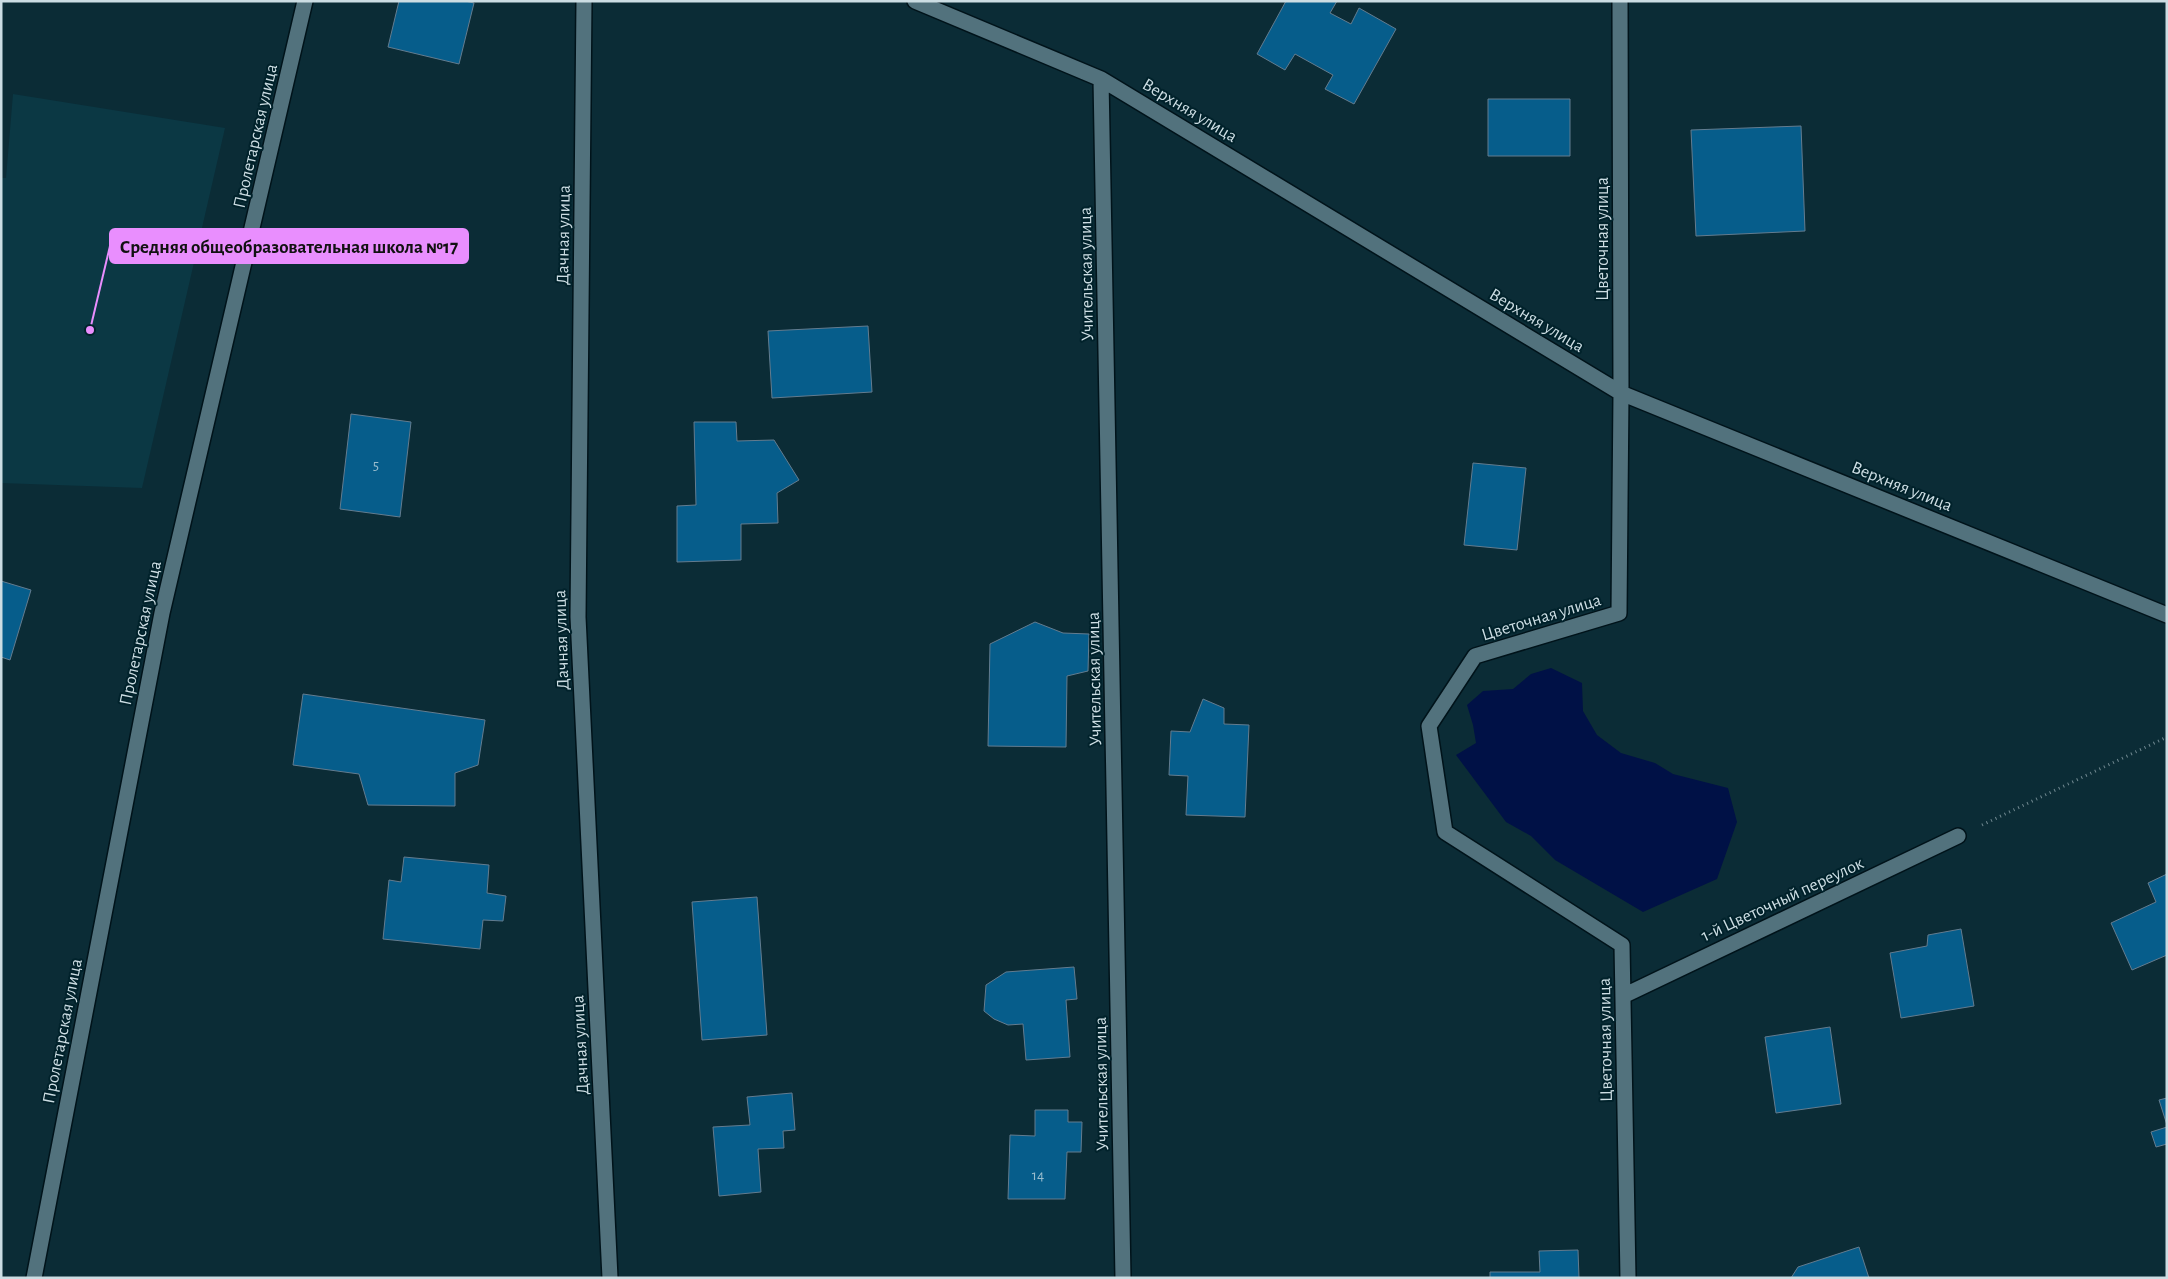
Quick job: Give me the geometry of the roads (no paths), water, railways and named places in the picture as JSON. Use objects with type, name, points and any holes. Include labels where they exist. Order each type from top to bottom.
[{"type":"street","name":"Пролетарская улица","points":[[34,1278],[162,613],[305,1]]},
{"type":"street","name":"Дачная улица","points":[[584,1],[578,617],[610,1278]]},
{"type":"street","name":"Верхняя улица","points":[[915,1],[1102,79],[1621,392],[2167,614]]},
{"type":"street","name":"Цветочная улица","points":[[1620,1],[1621,392],[1619,613],[1475,656],[1428,726],[1445,832],[1622,945],[1628,1278]]},
{"type":"street","name":"Учительская улица","points":[[1102,79],[1123,1278]]},
{"type":"street","name":"1-й Цветочный переулок","points":[[1622,996],[1958,836]]},
{"type":"place","name":"Средняя общеобразовательная школа №17","points":[[90,330]]}]
